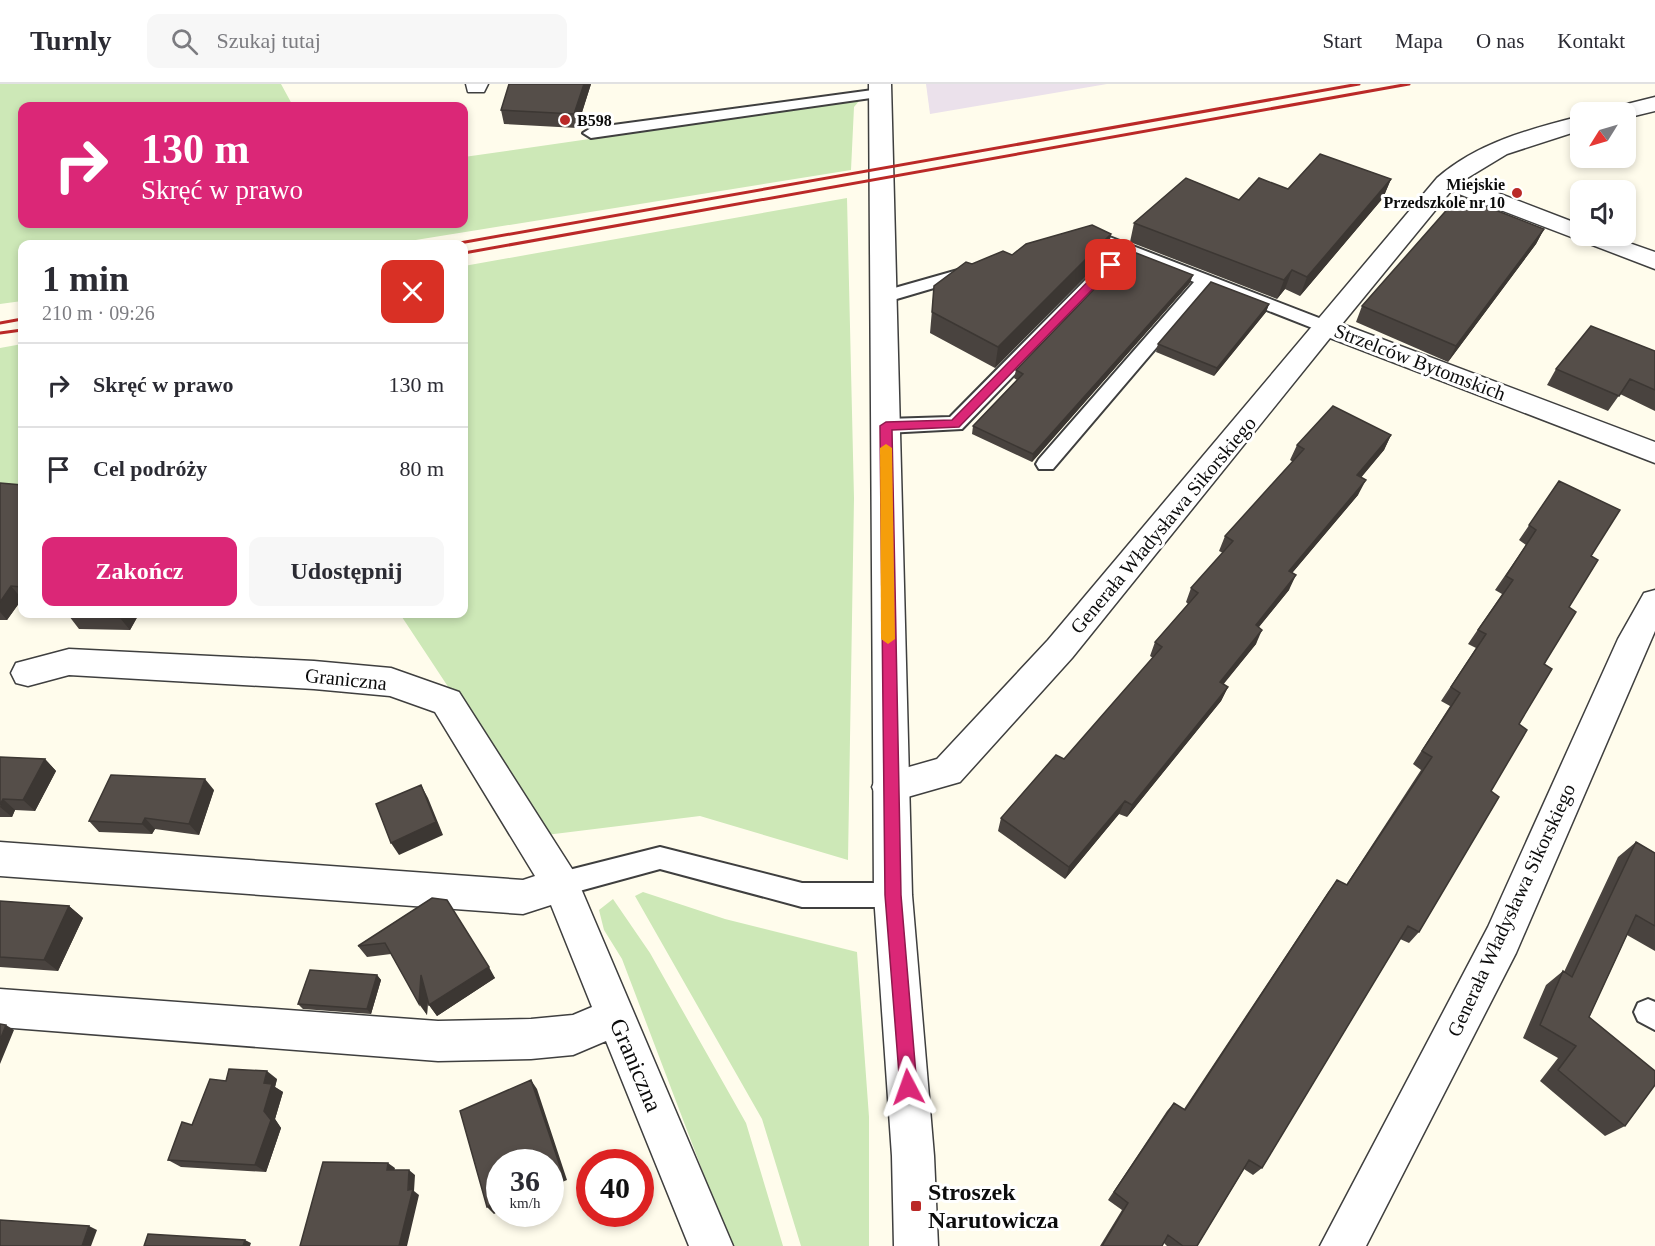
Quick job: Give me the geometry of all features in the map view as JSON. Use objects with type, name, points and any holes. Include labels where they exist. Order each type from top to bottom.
[{"type":"street","points":[[880,88],[893,895],[913,1156],[916,1246]]},
{"type":"street","points":[[1636,109],[1655,104]]},
{"type":"street","name":"Strzelców Bytomskich","points":[[1570,126],[1518,140],[1480,158],[1448,182],[1422,209],[1326,327],[1655,453]]},
{"type":"street","points":[[1448,182],[1570,229]]},
{"type":"street","points":[[1614,246],[1655,261]]},
{"type":"street","name":"Generała Władysława Sikorskiego","points":[[890,787],[948,771],[1060,649],[1326,327]]},
{"type":"street","name":"Generała Władysława Sikorskiego","points":[[1342,1246],[1502,940],[1634,639],[1655,602]]},
{"type":"street","name":"Graniczna","points":[[28,673],[69,662],[314,675],[391,682],[447,702],[561,884],[711,1246]]},
{"type":"street","points":[[0,859],[523,897],[561,884]]},
{"type":"street","points":[[0,1008],[438,1041],[531,1039],[573,1035],[615,1017]]},
{"type":"lane","points":[[591,133],[880,88]]},
{"type":"lane","points":[[1060,245],[1094,236],[1326,327]]},
{"type":"lane","points":[[886,426],[955,424],[1126,249]]},
{"type":"lane","points":[[883,297],[994,265]]},
{"type":"lane","points":[[1046,464],[1205,280]]},
{"type":"lane","points":[[561,884],[660,858],[802,895],[893,895]]},
{"type":"shaded area","points":[[926,84],[1107,84],[930,114]]},
{"type":"green space","points":[[0,84],[281,84],[291,102],[18,102],[18,228],[468,228],[468,156],[860,100],[854,107],[851,170],[416,240],[18,240],[18,302],[0,304]]},
{"type":"green space","points":[[847,198],[854,498],[848,860],[700,816],[546,835],[403,618],[468,618],[468,265]]},
{"type":"green space","points":[[18,345],[18,496],[0,497],[0,348]]},
{"type":"green space","points":[[643,892],[725,919],[857,952],[869,1117],[869,1246],[801,1246],[762,1119],[635,896]]},
{"type":"green space","points":[[613,899],[650,953],[746,1123],[783,1246],[731,1246],[622,959],[604,930],[599,910]]},
{"type":"building","points":[[509,84],[584,84],[574,114],[501,110]]},
{"type":"building","points":[[1320,154],[1391,179],[1307,277],[1292,270],[1284,280],[1134,223],[1186,178],[1239,200],[1259,178],[1288,189]]},
{"type":"building","points":[[1459,196],[1544,229],[1456,346],[1362,306]]},
{"type":"building","points":[[1092,225],[1111,234],[998,347],[932,312],[934,286],[966,262],[972,264],[1003,251],[1012,255],[1026,244]]},
{"type":"building","points":[[1131,251],[1193,275],[1033,454],[973,426],[1023,374],[1016,370]]},
{"type":"building","points":[[1211,282],[1269,304],[1217,368],[1158,344]]},
{"type":"building","points":[[1591,326],[1655,351],[1655,390],[1630,379],[1619,396],[1556,369]]},
{"type":"building","points":[[1333,406],[1391,435],[1357,475],[1366,480],[1289,571],[1296,575],[1256,625],[1262,630],[1220,682],[1228,687],[1132,805],[1125,801],[1069,867],[1001,818],[1056,755],[1064,759],[1162,647],[1155,642],[1198,593],[1191,588],[1233,541],[1225,536],[1304,449],[1297,445]]},
{"type":"building","points":[[1559,481],[1620,510],[1591,556],[1598,560],[1569,607],[1576,612],[1544,664],[1552,669],[1519,724],[1527,730],[1491,791],[1499,797],[1419,932],[1408,926],[1262,1168],[1249,1160],[1197,1246],[1183,1246],[1168,1235],[1162,1246],[1102,1246],[1128,1203],[1114,1192],[1174,1103],[1185,1110],[1337,880],[1347,885],[1432,757],[1422,751],[1460,693],[1451,687],[1486,634],[1478,630],[1513,580],[1506,576],[1536,530],[1529,525]]},
{"type":"building","points":[[0,483],[18,485],[18,587],[11,586],[0,602]]},
{"type":"building","points":[[0,757],[45,759],[23,800],[3,799],[0,805]]},
{"type":"building","points":[[111,775],[205,779],[189,824],[145,818],[142,824],[89,821]]},
{"type":"building","points":[[421,785],[436,822],[391,843],[376,804]]},
{"type":"building","points":[[1636,842],[1655,853],[1655,926],[1636,915],[1589,1017],[1655,1071],[1655,1085],[1625,1126],[1558,1070],[1576,1046],[1540,1025],[1563,971],[1572,977]]},
{"type":"building","points":[[432,898],[447,900],[489,967],[429,1005],[421,975],[419,1004],[385,943],[358,946]]},
{"type":"building","points":[[0,901],[69,906],[44,960],[0,957]]},
{"type":"building","points":[[310,970],[377,975],[367,1009],[298,1004]]},
{"type":"building","points":[[0,1024],[6,1025],[0,1040]]},
{"type":"building","points":[[229,1069],[267,1071],[264,1083],[272,1084],[264,1111],[271,1120],[255,1165],[168,1160],[182,1122],[192,1125],[210,1079],[226,1081]]},
{"type":"building","points":[[531,1080],[554,1149],[486,1149],[486,1203],[460,1111]]},
{"type":"building","points":[[323,1162],[388,1163],[387,1170],[409,1170],[408,1190],[413,1189],[399,1246],[300,1246]]},
{"type":"building","points":[[0,1220],[89,1226],[82,1246],[0,1246]]},
{"type":"building","points":[[148,1234],[245,1240],[243,1246],[144,1246]]},
{"type":"railway","points":[[468,242],[1359,84]]},
{"type":"railway","points":[[468,252],[1409,84]]},
{"type":"railway","points":[[0,323],[18,320]]},
{"type":"railway","points":[[0,333],[18,331]]},
{"type":"slow traffic","points":[[886,448],[888,639]]},
{"type":"place","name":"B598","points":[[565,120]]},
{"type":"place","name":"Miejskie Przedszkole nr 10","points":[[1517,193]]},
{"type":"place","name":"Stroszek Narutowicza","points":[[916,1206]]},
{"type":"route","points":[[908,1087],[893,895],[886,426],[955,424],[1111,265]]}]
